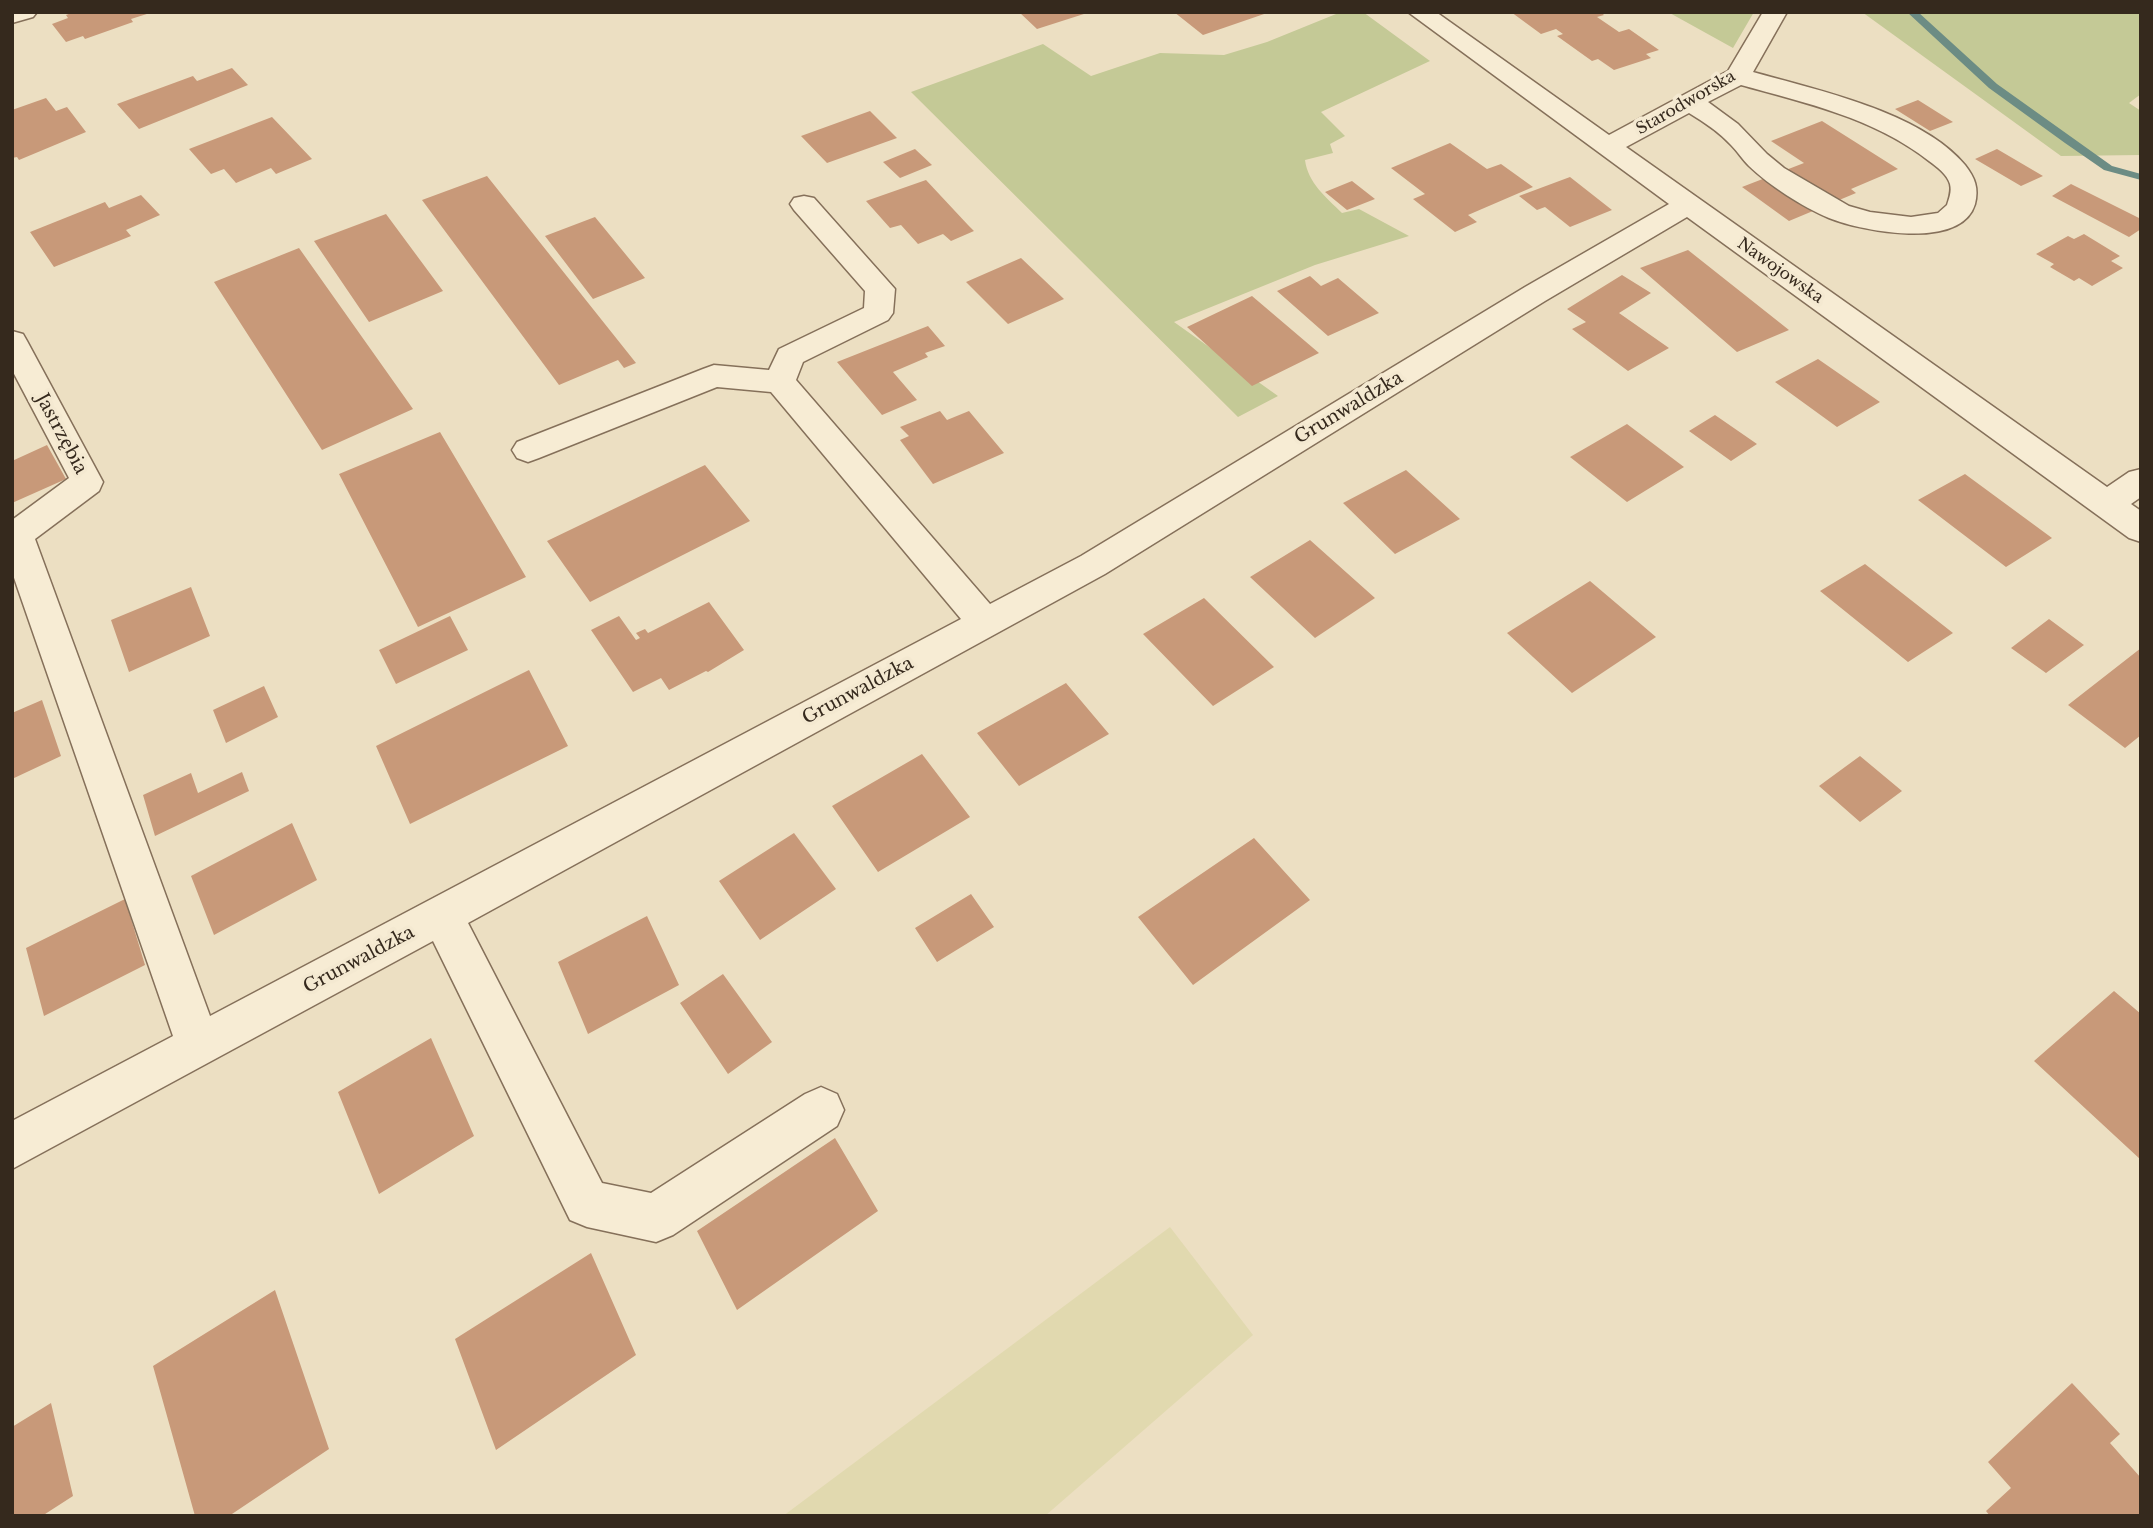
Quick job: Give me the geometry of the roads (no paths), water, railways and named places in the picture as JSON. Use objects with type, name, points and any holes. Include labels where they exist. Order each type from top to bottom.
[{"type":"street","points":[[12,16],[25,12]]},
{"type":"street","name":"Nawojowska","points":[[1420,12],[2141,529]]},
{"type":"street","name":"Starodworska","points":[[1607,147],[1738,76],[1774,12]]},
{"type":"street","points":[[1690,102],[1742,140],[1759,161],[1817,200],[1859,219],[1906,226],[1927,225],[1945,219],[1957,211],[1964,200],[1965,188],[1959,175],[1948,163],[1878,117],[1738,76]]},
{"type":"street","points":[[780,382],[790,356],[878,313],[880,289],[804,204]]},
{"type":"street","name":"Grunwaldzka","points":[[12,1146],[1093,565],[1535,294],[1687,205]]},
{"type":"street","name":"Jastrzębia","points":[[12,341],[87,482],[15,538]]},
{"type":"street","points":[[528,450],[714,376],[780,382],[985,623]]},
{"type":"street","points":[[2106,504],[2141,481]]},
{"type":"street","points":[[15,538],[199,1046]]},
{"type":"street","points":[[442,915],[587,1203],[656,1218],[821,1110]]},
{"type":"waterway","points":[[1912,12],[1993,86],[2069,141],[2108,168],[2141,177]]}]
